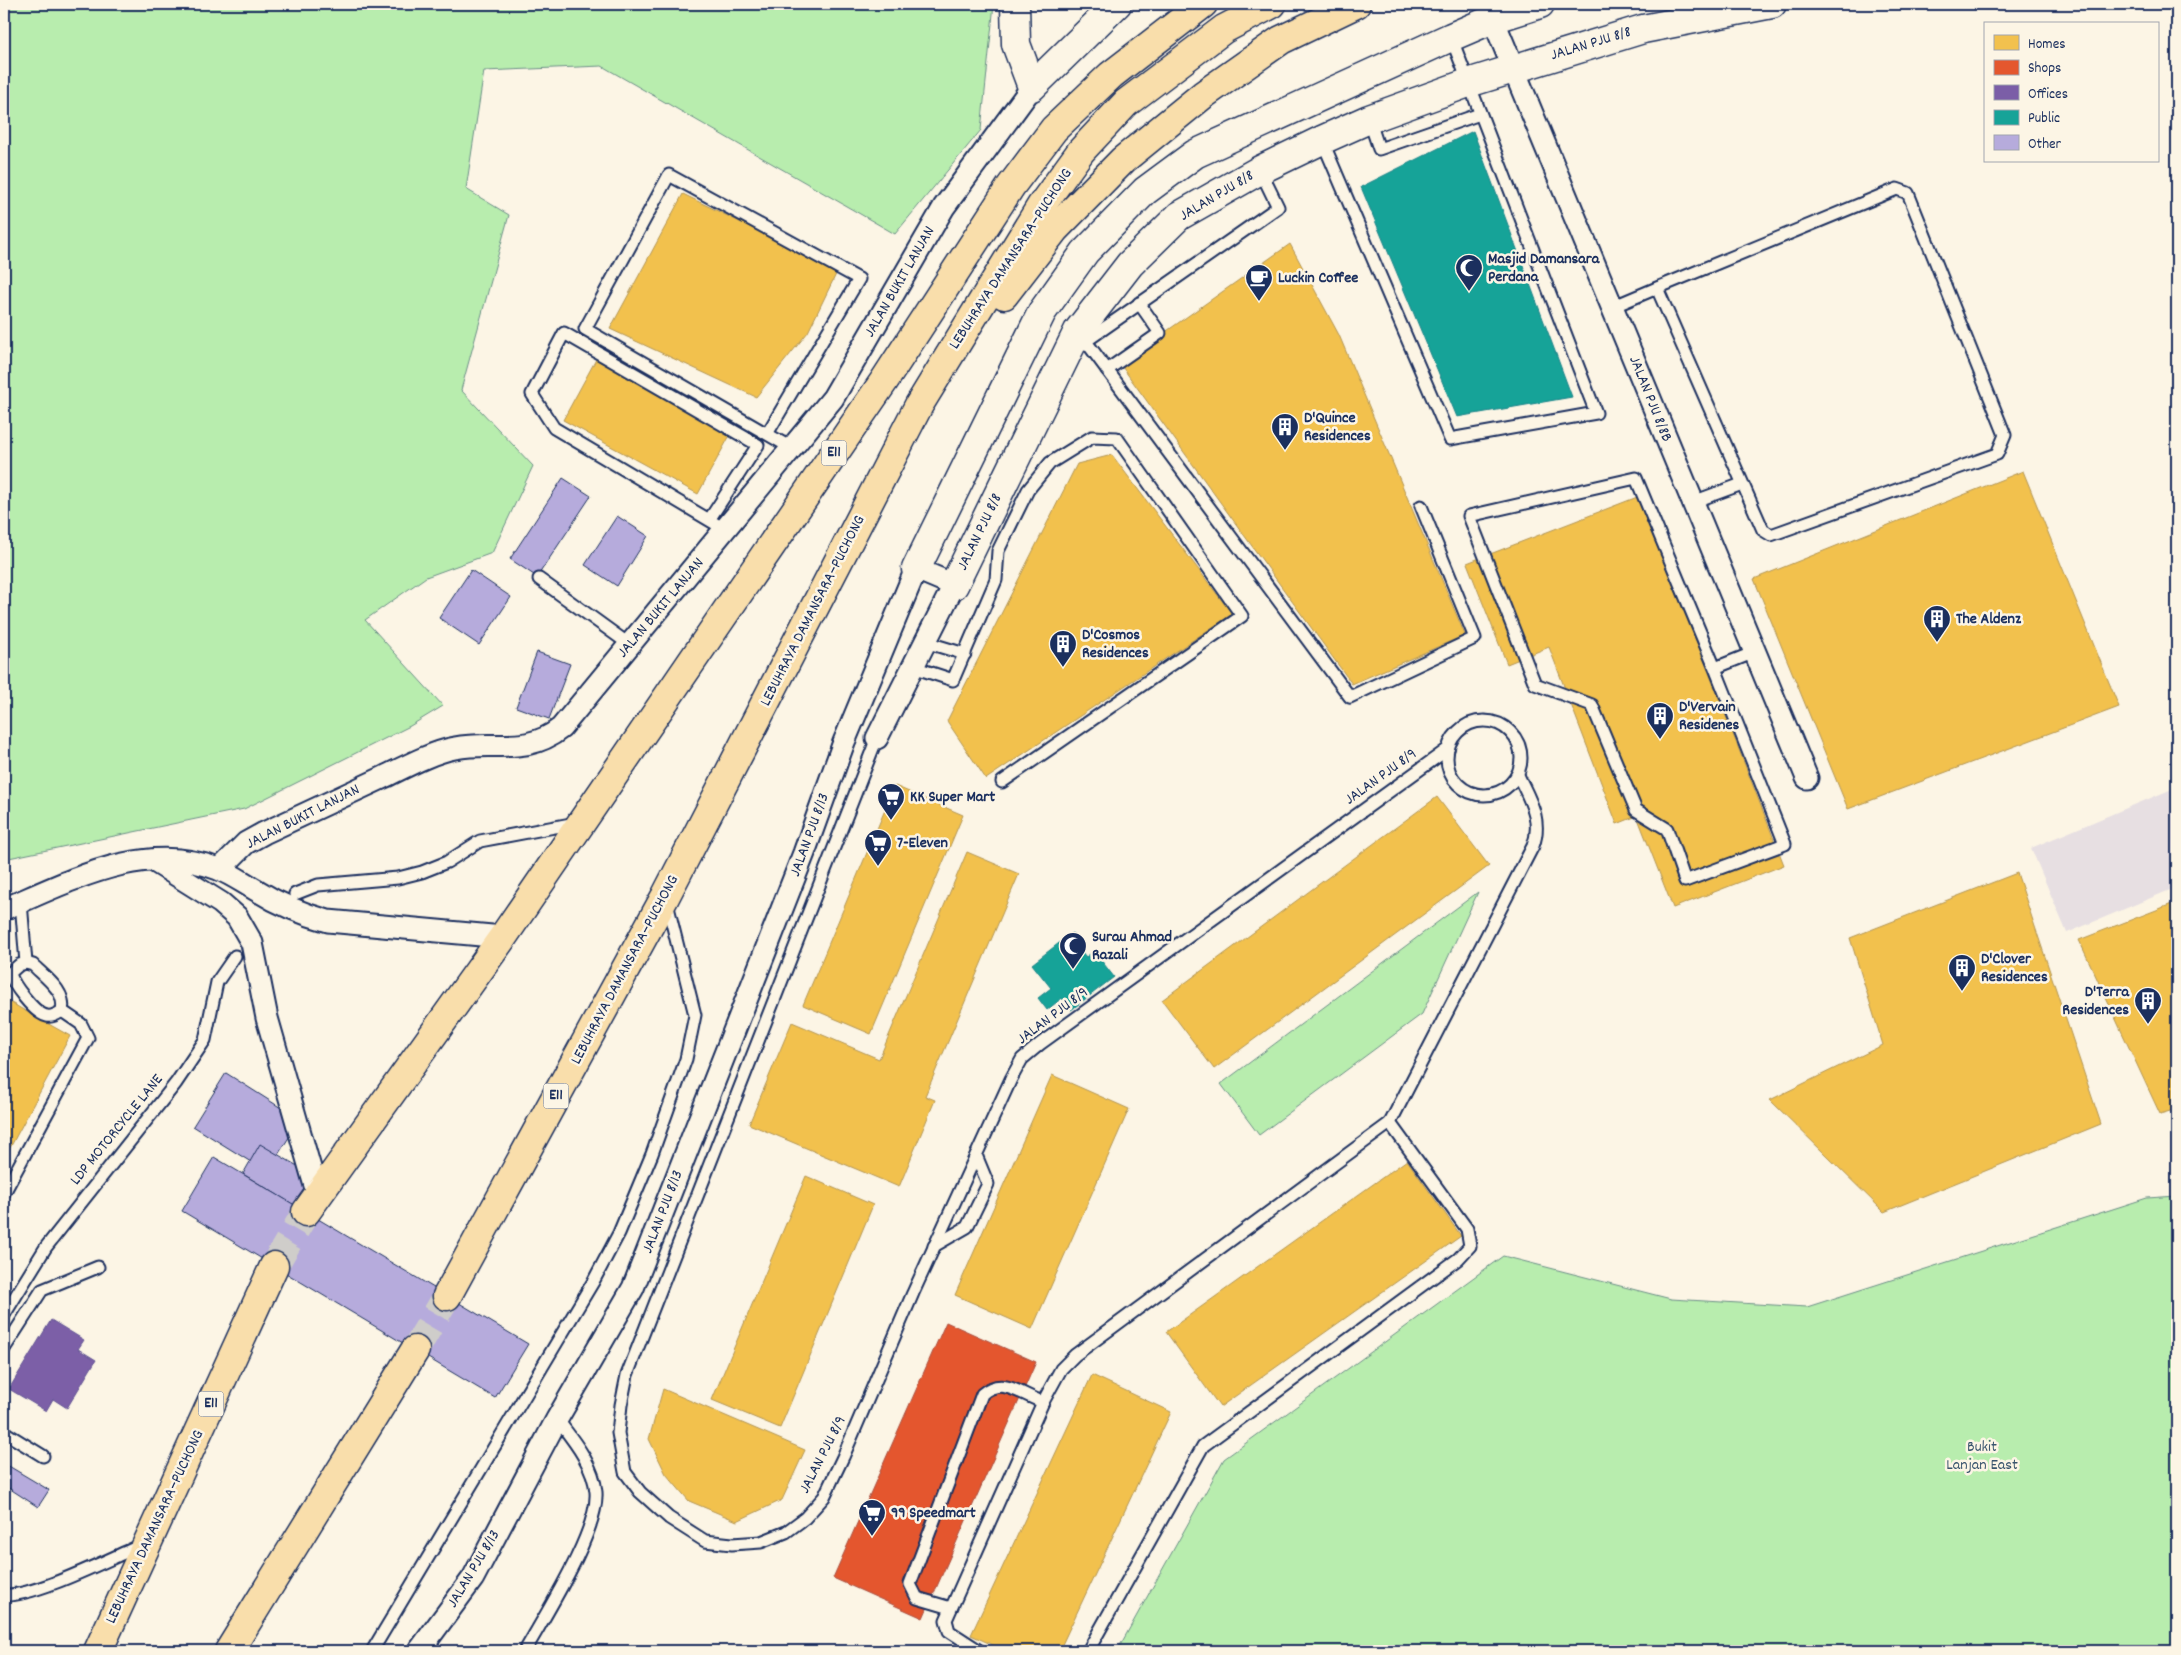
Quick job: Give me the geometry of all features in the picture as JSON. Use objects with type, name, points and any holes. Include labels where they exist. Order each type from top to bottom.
[{"type":"highway","name":"E11","points":[[312,1204],[503,937],[579,823],[884,381],[1011,186],[1054,130],[1111,75],[1203,4]]},
{"type":"highway","name":"LEBUHRAYA DAMANSARA–PUCHONG","points":[[447,1296],[665,897],[919,405],[1041,206],[1081,151],[1126,103],[1224,29],[1272,4]]},
{"type":"highway","points":[[919,405],[1056,228],[1123,160],[1203,95],[1281,40],[1356,4]]},
{"type":"highway","name":"LEBUHRAYA DAMANSARA–PUCHONG","points":[[98,1651],[274,1266]]},
{"type":"highway","points":[[228,1651],[415,1350]]},
{"type":"street","points":[[1015,4],[1016,44],[1032,87]]},
{"type":"street","name":"JALAN BUKIT LANJAN","points":[[220,869],[246,843],[264,833],[411,765],[454,748],[480,746],[510,747],[549,738],[561,728],[630,645],[718,525],[793,450],[833,398],[944,207],[1032,87],[1117,4]]},
{"type":"street","points":[[877,738],[878,681],[892,626],[916,569],[1042,312],[1085,252],[1145,191],[1195,154],[1451,37],[1540,4]]},
{"type":"street","name":"JALAN PJU 8/8","points":[[877,738],[1082,336],[1130,264],[1179,216],[1260,170],[1322,140],[1369,119],[1468,82],[1643,29],[1772,4]]},
{"type":"street","name":"JALAN PJU 8/8B","points":[[1493,20],[1807,778]]},
{"type":"street","points":[[916,569],[954,584]]},
{"type":"street","name":"JALAN PJU 8/13","points":[[419,1651],[473,1578],[557,1419],[633,1288],[804,853],[844,742],[892,626]]},
{"type":"street","points":[[844,742],[911,671]]},
{"type":"street","points":[[152,860],[221,903],[237,917],[252,943],[267,1018],[312,1204]]},
{"type":"street","points":[[12,906],[82,875],[135,861],[152,860],[201,863],[220,869],[281,904],[303,914],[328,921],[503,937]]},
{"type":"lane","points":[[1322,140],[1450,438],[1596,413],[1451,37]]},
{"type":"lane","points":[[1369,119],[1379,150],[1480,114]]},
{"type":"lane","points":[[1260,170],[1278,207],[1139,303],[1082,336],[1350,697],[1476,638],[1421,506]]},
{"type":"lane","points":[[767,434],[858,279],[669,175],[585,329],[793,450]]},
{"type":"lane","points":[[1612,307],[1657,288],[1897,188],[1908,192],[2005,435],[1997,454],[1771,536],[1763,530],[1657,288]]},
{"type":"lane","points":[[1107,370],[1160,333],[1139,303]]},
{"type":"lane","points":[[564,333],[758,445],[718,525],[554,428],[532,394],[564,333]]},
{"type":"lane","points":[[911,671],[953,680],[996,580],[998,551],[1028,490],[1050,463],[1092,437],[1117,438],[1242,616],[1002,782]]},
{"type":"lane","points":[[1636,478],[1715,668],[1785,844],[1685,881],[1666,830],[1636,810],[1592,705],[1536,684],[1469,516],[1636,478]]},
{"type":"lane","points":[[1693,502],[1742,484]]},
{"type":"lane","points":[[539,579],[630,645]]},
{"type":"lane","points":[[925,642],[965,654]]},
{"type":"lane","points":[[1715,668],[1755,652]]},
{"type":"lane","name":"JALAN PJU 8/9","points":[[877,738],[627,1375],[618,1433],[626,1472],[640,1492],[669,1518],[705,1541],[732,1544],[761,1542],[786,1532],[805,1518],[824,1496],[844,1457],[934,1246],[1022,1059],[1040,1044],[1448,749],[1457,733],[1472,722],[1485,720],[1498,722],[1517,738],[1522,750],[1522,763],[1518,775]]},
{"type":"lane","points":[[980,1651],[949,1632],[946,1620],[1043,1402],[1061,1369],[1075,1355],[1390,1123],[1534,846],[1538,832],[1537,817],[1518,775],[1511,784],[1501,791],[1489,795],[1472,792],[1457,783],[1450,772],[1448,749]]},
{"type":"lane","points":[[295,894],[318,885],[398,878],[422,872],[446,862],[480,841],[579,823]]},
{"type":"lane","points":[[372,1651],[593,1282],[620,1233],[652,1154],[686,1059],[695,1015],[665,897]]},
{"type":"lane","points":[[12,906],[26,963]]},
{"type":"lane","name":"LDP MOTORCYCLE LANE","points":[[4,1315],[51,1240],[176,1083],[205,1040],[216,982],[235,956]]},
{"type":"lane","points":[[26,963],[33,965],[62,996],[64,1004],[62,1011],[53,1016],[40,1013],[12,982],[7,970],[26,963]]},
{"type":"lane","points":[[4,1193],[88,1038],[81,1024],[62,1011]]},
{"type":"lane","points":[[1088,1651],[1203,1446],[1458,1259],[1470,1246],[1467,1229],[1390,1123]]},
{"type":"lane","points":[[934,1246],[967,1227],[988,1184],[976,1155]]},
{"type":"lane","points":[[4,1350],[42,1290],[98,1267]]},
{"type":"lane","points":[[951,1608],[917,1598],[910,1584],[982,1394],[992,1386],[1003,1385],[1043,1402]]},
{"type":"lane","points":[[525,1651],[586,1537],[594,1512],[596,1491],[582,1452],[557,1419]]},
{"type":"lane","points":[[4,1432],[43,1456]]},
{"type":"lane","points":[[4,1595],[16,1596],[38,1588],[149,1542]]},
{"type":"shaded area","points":[[2177,787],[2177,887],[2067,933],[2031,848]]},
{"type":"green space","points":[[4,4],[994,4],[981,130],[895,234],[602,66],[484,71],[466,189],[509,215],[461,390],[533,466],[492,553],[426,577],[365,620],[443,706],[410,726],[244,809],[4,859]]},
{"type":"green space","points":[[1478,892],[1422,1014],[1259,1135],[1221,1084]]},
{"type":"green space","name":"Bukit Lanjan East","points":[[2177,1196],[2177,1651],[1117,1651],[1224,1459],[1503,1256],[1671,1299],[1807,1307],[2147,1198]]},
{"type":"building: Homes","points":[[683,194],[838,270],[808,332],[756,397],[610,329]]},
{"type":"building: Homes","name":"D'Quince Residences","points":[[1290,244],[1339,335],[1465,635],[1352,684],[1120,364]]},
{"type":"building: Homes","points":[[600,352],[735,426],[698,494],[563,420]]},
{"type":"building: Homes","name":"D'Cosmos Residences","points":[[1112,455],[1232,614],[986,779],[947,721],[1077,464]]},
{"type":"building: Homes","name":"The Aldenz","points":[[2023,471],[2119,707],[1848,809],[1754,579]]},
{"type":"building: Homes","name":"D'Vervain Residenes","points":[[1640,496],[1784,865],[1673,908],[1637,816],[1617,824],[1549,647],[1507,664],[1467,563]]},
{"type":"building: Homes","points":[[895,786],[963,815],[871,1034],[803,1005]]},
{"type":"building: Homes","points":[[1437,797],[1489,866],[1214,1069],[1162,1000]]},
{"type":"building: Homes","points":[[967,852],[1019,874],[925,1096],[935,1100],[899,1187],[749,1124],[792,1022],[879,1059]]},
{"type":"building: Homes","name":"D'Clover Residences","points":[[2017,873],[2101,1124],[1884,1212],[1770,1100],[1883,1045],[1850,938]]},
{"type":"building: Homes","name":"D'Terra Residences","points":[[2177,902],[2177,1109],[2160,1114],[2079,940]]},
{"type":"building: Homes","points":[[4,999],[70,1036],[4,1159]]},
{"type":"building: Homes","points":[[1052,1075],[1129,1109],[1032,1329],[955,1295]]},
{"type":"building: Homes","points":[[1407,1160],[1461,1236],[1220,1407],[1166,1332]]},
{"type":"building: Homes","points":[[806,1176],[873,1205],[780,1428],[712,1400]]},
{"type":"building: Homes","points":[[1092,1375],[1171,1412],[1059,1651],[1006,1651],[971,1635]]},
{"type":"building: Homes","points":[[663,1389],[805,1450],[782,1500],[737,1521],[689,1501],[666,1474],[649,1439]]},
{"type":"building: Shops","points":[[946,1322],[1036,1362],[923,1618],[833,1578]]},
{"type":"building: Offices","points":[[51,1320],[84,1340],[78,1349],[96,1360],[67,1408],[53,1399],[46,1411],[9,1389]]},
{"type":"building: Public","name":"Masjid Damansara Perdana","points":[[1473,131],[1572,397],[1457,417],[1361,187]]},
{"type":"building: Public","name":"Surau Ahmad Razali","points":[[1072,933],[1078,941],[1075,944],[1086,957],[1094,951],[1114,977],[1071,1010],[1062,998],[1047,1010],[1038,998],[1051,988],[1032,964]]},
{"type":"building: Other","points":[[563,478],[591,496],[537,577],[510,559]]},
{"type":"building: Other","points":[[617,516],[648,536],[617,586],[585,565]]},
{"type":"building: Other","points":[[471,570],[511,597],[479,645],[439,618]]},
{"type":"building: Other","points":[[537,652],[570,664],[549,719],[516,707]]},
{"type":"building: Other","points":[[226,1073],[300,1120],[267,1172],[193,1126]]},
{"type":"building: Other","points":[[260,1144],[323,1181],[304,1211],[243,1174]]},
{"type":"building: Other","points":[[214,1157],[528,1344],[495,1398],[182,1211]]},
{"type":"building: Other","points":[[7,1465],[49,1490],[38,1507],[4,1485],[4,1471]]},
{"type":"tunnel","points":[[274,1266],[306,1212]]},
{"type":"tunnel","points":[[415,1350],[447,1296]]},
{"type":"place","name":"Masjid Damansara Perdana","points":[[1469,292]]},
{"type":"place","name":"Luckin Coffee","points":[[1259,302]]},
{"type":"place","name":"D'Quince Residences","points":[[1285,451]]},
{"type":"place","name":"The Aldenz","points":[[1937,643]]},
{"type":"place","name":"D'Cosmos Residences","points":[[1063,668]]},
{"type":"place","name":"D'Vervain Residenes","points":[[1660,740]]},
{"type":"place","name":"KK Super Mart","points":[[891,821]]},
{"type":"place","name":"7-Eleven","points":[[878,867]]},
{"type":"place","name":"Surau Ahmad Razali","points":[[1073,970]]},
{"type":"place","name":"D'Clover Residences","points":[[1962,992]]},
{"type":"place","name":"D'Terra Residences","points":[[2148,1025]]},
{"type":"place","name":"99 Speedmart","points":[[872,1537]]}]
